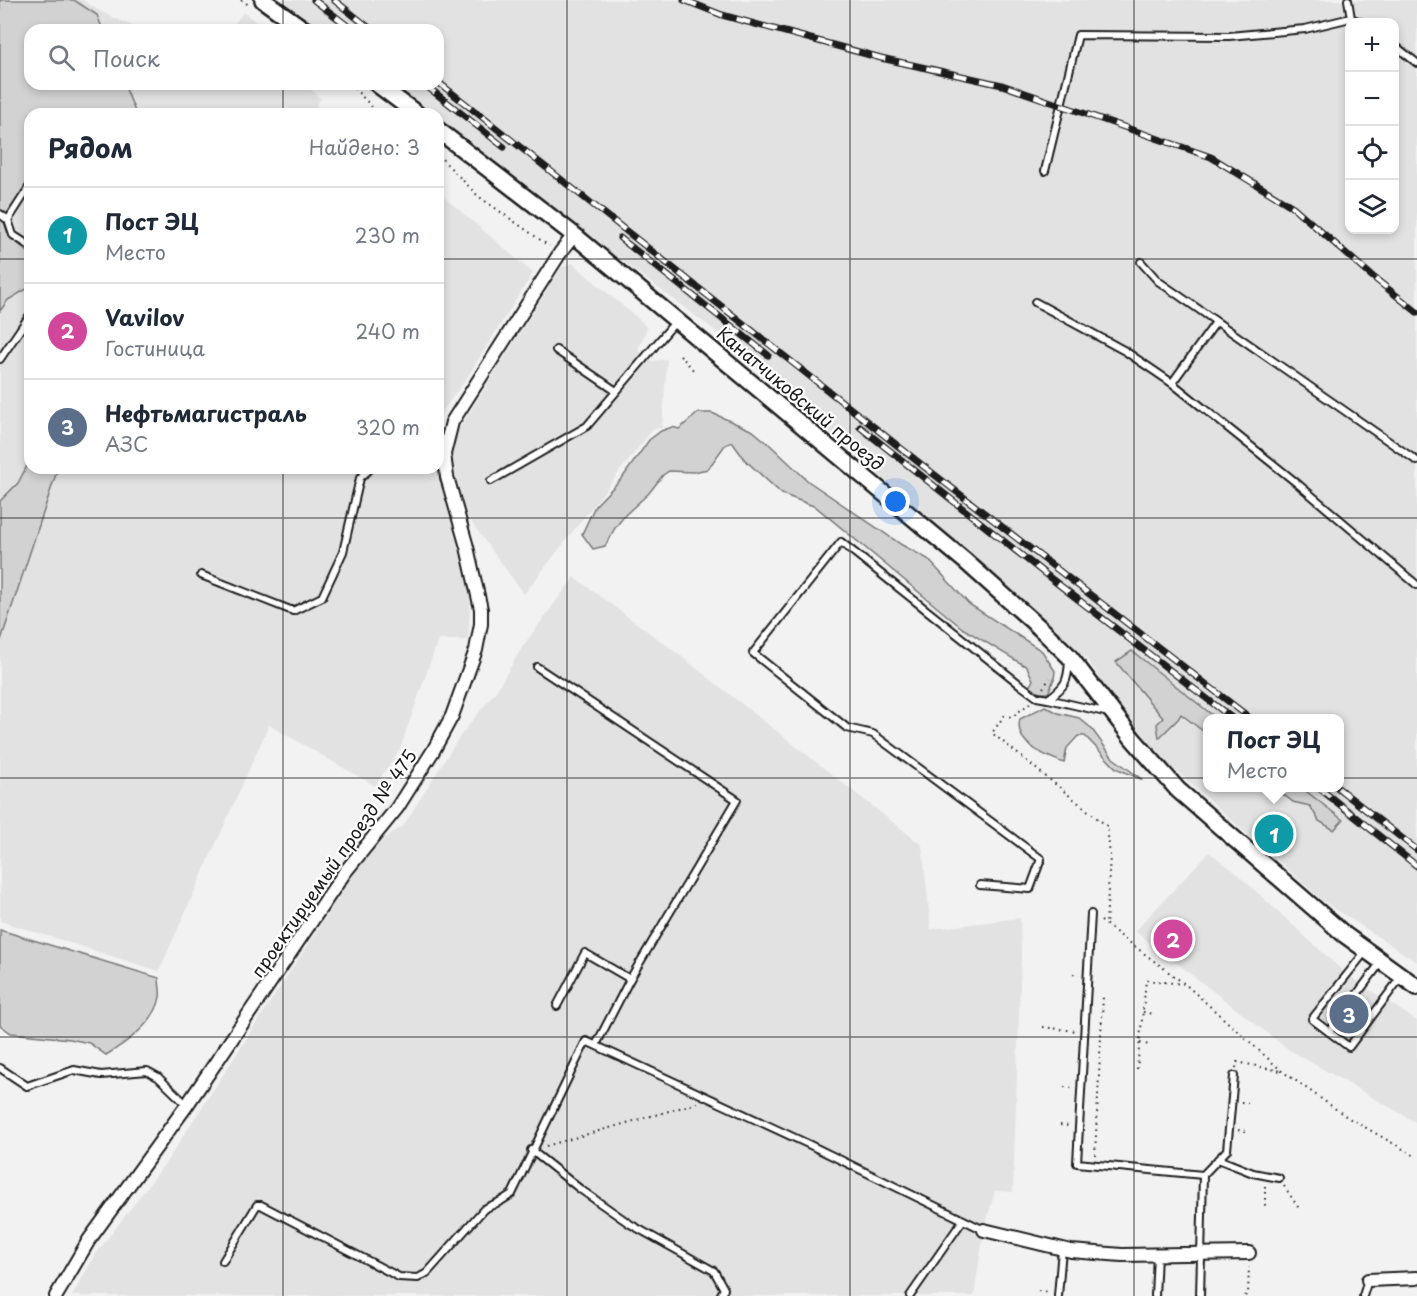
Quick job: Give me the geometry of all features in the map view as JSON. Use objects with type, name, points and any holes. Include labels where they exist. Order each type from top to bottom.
[{"type":"street","points":[[263,0],[297,24]]},
{"type":"street","points":[[385,90],[409,108]]},
{"type":"street","name":"Канатчиковский проезд","points":[[444,135],[574,236],[676,320],[947,546],[1032,620],[1069,656],[1133,739],[1178,790],[1345,935],[1417,987]]},
{"type":"street","name":"проектируемый проезд № 475","points":[[444,445],[452,422],[560,253],[574,236]]},
{"type":"street","name":"проектируемый проезд № 475","points":[[56,1296],[89,1240],[187,1105],[345,872],[397,808],[452,716],[476,650],[481,624],[481,609],[467,547],[444,466]]},
{"type":"street","points":[[984,1230],[1062,1249],[1122,1255],[1249,1253]]},
{"type":"street","points":[[1368,1280],[1417,1278]]},
{"type":"lane","points":[[1348,0],[1351,18]]},
{"type":"lane","points":[[1045,171],[1078,35],[1229,36],[1305,29],[1345,19]]},
{"type":"lane","points":[[1399,48],[1417,63]]},
{"type":"lane","points":[[8,220],[24,195]]},
{"type":"lane","points":[[0,214],[8,220],[13,235],[24,242]]},
{"type":"lane","points":[[1141,262],[1158,281],[1417,461]]},
{"type":"lane","points":[[1035,302],[1125,351],[1172,383],[1298,484],[1417,585]]},
{"type":"lane","points":[[490,481],[587,426],[676,320]]},
{"type":"lane","points":[[1172,383],[1216,322]]},
{"type":"lane","points":[[0,359],[24,324]]},
{"type":"lane","points":[[556,350],[616,391]]},
{"type":"lane","points":[[201,575],[293,611],[322,597],[343,552],[360,478],[364,474]]},
{"type":"lane","points":[[980,885],[1030,889],[1041,859],[873,734],[848,728],[753,653],[841,542],[1037,697],[1114,714]]},
{"type":"lane","points":[[1048,699],[1061,689],[1068,678],[1069,656]]},
{"type":"lane","points":[[537,667],[737,800],[630,979],[596,1046]]},
{"type":"lane","points":[[1091,914],[1077,1162],[1203,1175]]},
{"type":"lane","points":[[1366,950],[1312,1019],[1349,1047],[1402,976]]},
{"type":"lane","points":[[557,1006],[585,953],[630,979]]},
{"type":"lane","points":[[1329,1032],[1381,961]]},
{"type":"lane","points":[[223,1261],[257,1205],[261,1205],[399,1277],[418,1278],[427,1273],[484,1209],[512,1194],[531,1150],[586,1041],[984,1230]]},
{"type":"lane","points":[[0,1068],[27,1086],[74,1070],[101,1075],[147,1071],[158,1077],[187,1105]]},
{"type":"lane","points":[[1200,1296],[1203,1253],[1203,1175],[1227,1150],[1234,1076]]},
{"type":"lane","points":[[531,1150],[580,1189],[630,1224],[714,1271],[724,1289],[720,1296]]},
{"type":"lane","points":[[1218,1159],[1253,1173],[1280,1178]]},
{"type":"lane","points":[[910,1296],[963,1220]]},
{"type":"lane","points":[[1058,1296],[1062,1249]]},
{"type":"lane","points":[[1155,1296],[1158,1254]]},
{"type":"lane","points":[[1363,1296],[1368,1280]]},
{"type":"path","points":[[356,90],[373,108]]},
{"type":"path","points":[[444,161],[478,196],[560,253]]},
{"type":"path","points":[[680,355],[695,372]]},
{"type":"path","points":[[1037,697],[1012,717],[1004,716],[992,733],[1107,826],[1110,856],[1106,925]]},
{"type":"path","points":[[1091,914],[1186,985],[1282,1071],[1347,1117],[1417,1157]]},
{"type":"path","points":[[1137,1069],[1146,980],[1186,985]]},
{"type":"path","points":[[1094,1164],[1103,996]]},
{"type":"path","points":[[1143,1012],[1152,1014]]},
{"type":"path","points":[[1043,1027],[1085,1032]]},
{"type":"path","points":[[1140,1043],[1149,1045]]},
{"type":"path","points":[[1234,1076],[1237,1062],[1282,1071]]},
{"type":"path","points":[[531,1150],[711,1099]]},
{"type":"path","points":[[1264,1174],[1265,1208]]},
{"type":"path","points":[[1280,1178],[1300,1210]]},
{"type":"path","points":[[1245,1296],[1248,1293],[1249,1253]]},
{"type":"shaded area","points":[[0,0],[82,0],[128,24],[24,24],[24,90],[311,90],[321,99],[316,105],[319,108],[24,108],[24,474],[440,474],[471,592],[468,640],[438,640],[400,749],[375,786],[269,725],[159,971],[0,921]]},
{"type":"shaded area","points":[[0,0],[74,0],[97,15],[101,24],[24,24],[24,90],[126,90],[134,108],[24,108],[24,191],[12,212],[8,226],[14,238],[24,249],[24,291],[8,300],[0,311]]},
{"type":"shaded area","points":[[273,0],[1417,0],[1417,962],[1323,901],[1141,740],[1087,659],[721,335],[444,128],[444,108],[417,108],[393,90],[444,90],[444,24],[305,24]]},
{"type":"shaded area","points":[[244,12],[258,24],[234,24]]},
{"type":"shaded area","points":[[444,197],[533,273],[466,379],[444,409]]},
{"type":"shaded area","points":[[572,263],[647,328],[638,350],[652,361],[667,359],[662,428],[653,429],[524,594],[463,511],[454,482],[450,458],[455,435],[561,268]]},
{"type":"shaded area","points":[[698,413],[712,413],[753,431],[808,481],[902,545],[928,559],[969,604],[1042,651],[1055,671],[1048,693],[1032,693],[1029,687],[1033,680],[1027,667],[962,628],[816,507],[782,494],[745,460],[732,442],[725,445],[708,469],[693,472],[669,471],[663,475],[649,493],[625,515],[605,546],[593,549],[582,534],[595,506],[623,477],[649,440],[661,431],[672,427],[679,429]]},
{"type":"shaded area","points":[[24,472],[24,474],[56,474],[0,643],[0,501],[18,483]]},
{"type":"shaded area","points":[[574,577],[677,653],[922,845],[931,929],[1020,918],[1021,954],[1013,1192],[995,1191],[984,1230],[974,1296],[72,1296],[95,1255],[167,1161],[371,847],[403,826],[460,736],[496,691],[523,646]]},
{"type":"shaded area","points":[[1132,651],[1211,714],[1203,714],[1203,731],[1181,714],[1159,738],[1157,724],[1163,718],[1116,662]]},
{"type":"shaded area","points":[[1045,706],[1058,713],[1079,718],[1091,728],[1113,758],[1143,780],[1116,768],[1085,736],[1078,736],[1067,748],[1064,763],[1033,748],[1021,735],[1020,719]]},
{"type":"shaded area","points":[[1280,792],[1307,792],[1343,820],[1334,830],[1319,821],[1310,806],[1293,802]]},
{"type":"shaded area","points":[[1209,852],[1234,871],[1346,974],[1417,1021],[1417,1123],[1288,1049],[1135,931]]},
{"type":"shaded area","points":[[0,930],[159,978],[160,995],[153,1015],[139,1031],[106,1055],[89,1043],[11,1033],[0,1025]]},
{"type":"railway","points":[[314,0],[345,24]]},
{"type":"railway","points":[[334,0],[364,24]]},
{"type":"railway","points":[[684,0],[722,15],[881,58],[1002,85],[1211,157],[1293,207],[1417,312]]},
{"type":"railway","points":[[444,87],[922,465],[1245,714]]},
{"type":"railway","points":[[432,90],[504,147]]},
{"type":"railway","points":[[620,238],[768,355]]},
{"type":"railway","points":[[860,427],[1227,714]]},
{"type":"railway","points":[[1324,792],[1417,866]]},
{"type":"railway","points":[[1343,792],[1417,850]]},
{"type":"place","name":"Пост ЭЦ","points":[[1274,834]]},
{"type":"place","name":"Vavilov","points":[[1173,939]]},
{"type":"place","name":"Нефтьмагистраль","points":[[1349,1014]]}]
